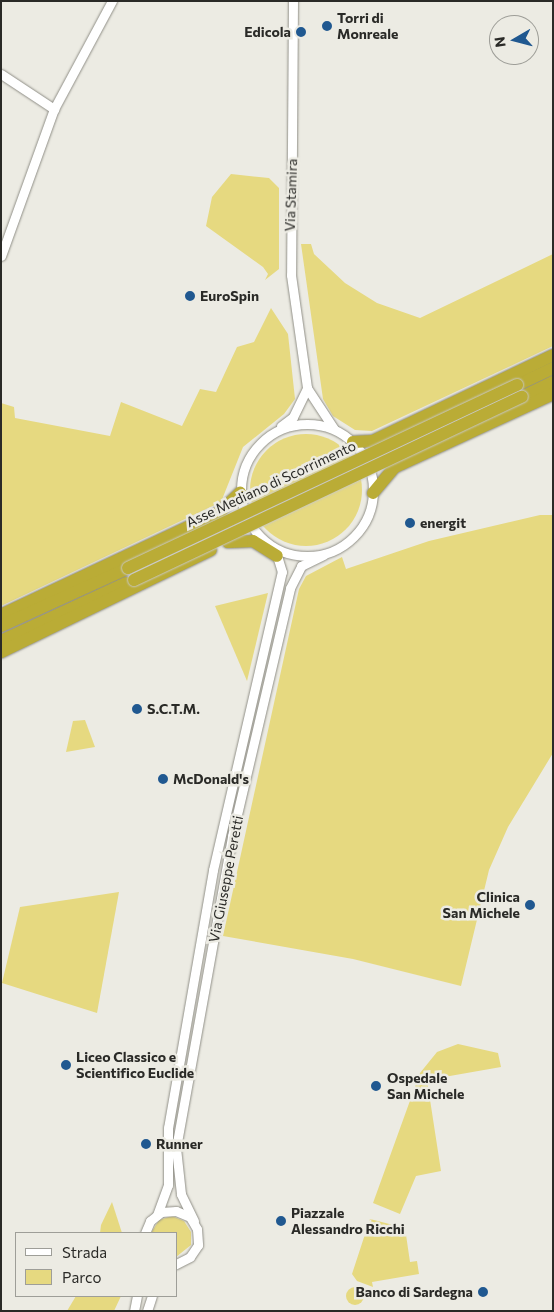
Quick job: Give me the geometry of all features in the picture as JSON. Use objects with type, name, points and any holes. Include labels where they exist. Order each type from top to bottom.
[{"type":"highway","points":[[353,442],[372,440],[553,355]]},
{"type":"highway","name":"Asse Mediano di Scorrimento","points":[[1,640],[134,580],[519,391],[553,368]]},
{"type":"highway","name":"Asse Mediano di Scorrimento","points":[[1,626],[519,391],[553,382]]},
{"type":"highway","points":[[374,493],[395,467],[553,394]]},
{"type":"highway","points":[[424,417],[419,438],[435,448]]},
{"type":"highway","points":[[1,615],[220,512],[240,493]]},
{"type":"highway","points":[[1,652],[253,530]]},
{"type":"highway","points":[[228,542],[253,541],[276,552]]},
{"type":"street","points":[[1,256],[54,109],[112,1]]},
{"type":"street","name":"Via Stamira","points":[[293,1],[291,275],[307,388],[334,429]]},
{"type":"street","points":[[1,74],[54,109]]},
{"type":"street","points":[[275,431],[315,424],[334,429],[353,442],[370,469],[374,493],[359,532],[324,555],[307,557],[276,552],[253,530],[240,493],[249,457],[275,431],[292,417],[307,388]]},
{"type":"street","name":"Via Giuseppe Peretti","points":[[146,1232],[157,1215],[168,1185],[168,1128],[213,870],[282,572],[276,552]]},
{"type":"street","name":"Via Giuseppe Peretti","points":[[178,1263],[190,1257],[198,1245],[194,1221],[181,1194],[176,1148],[232,836],[290,588],[301,566],[324,555]]},
{"type":"street","points":[[157,1215],[176,1210],[194,1221]]},
{"type":"street","points":[[134,1311],[137,1297]]},
{"type":"street","points":[[148,1311],[152,1297]]},
{"type":"green space","points":[[231,174],[269,178],[279,188],[279,269],[265,280],[268,274],[263,267],[206,226],[212,197]]},
{"type":"green space","points":[[301,244],[311,244],[314,254],[345,283],[377,303],[420,318],[553,254],[553,346],[372,431],[355,430],[333,416],[323,399]]},
{"type":"green space","points":[[271,308],[288,334],[295,399],[284,414],[243,447],[221,502],[1,606],[1,403],[14,407],[15,418],[110,436],[121,402],[182,426],[200,389],[216,392],[237,347],[254,342]]},
{"type":"green space","points":[[306,434],[327,438],[346,450],[358,469],[362,490],[358,511],[346,530],[327,542],[306,546],[285,542],[266,530],[254,511],[250,490],[254,469],[266,450],[285,438]]},
{"type":"green space","points":[[540,515],[553,515],[553,753],[508,827],[489,870],[461,986],[353,959],[223,936],[299,589],[306,576],[342,557],[346,569],[429,541]]},
{"type":"green space","points":[[268,593],[247,681],[215,606]]},
{"type":"green space","points":[[85,720],[95,747],[66,752],[73,721]]},
{"type":"green space","points":[[119,892],[97,1013],[2,983],[20,907]]},
{"type":"green space","points":[[458,1044],[498,1053],[501,1067],[427,1080],[441,1171],[416,1176],[400,1214],[373,1203],[420,1073],[437,1052]]},
{"type":"green space","points":[[112,1202],[122,1232],[100,1232],[101,1225]]},
{"type":"green space","points":[[172,1216],[184,1221],[191,1232],[191,1245],[178,1255],[178,1232],[152,1232],[159,1220]]},
{"type":"green space","points":[[370,1219],[405,1228],[410,1262],[417,1261],[419,1274],[372,1282],[373,1287],[357,1281],[352,1274]]},
{"type":"green space","points":[[351,1287],[359,1287],[364,1292],[362,1303],[351,1305],[346,1300],[346,1292]]},
{"type":"green space","points":[[75,1297],[121,1297],[114,1311],[67,1311]]},
{"type":"place","name":"Torri di Monreale","points":[[327,26]]},
{"type":"place","name":"Edicola","points":[[301,32]]},
{"type":"place","name":"EuroSpin","points":[[190,296]]},
{"type":"place","name":"energit","points":[[410,523]]},
{"type":"place","name":"S.C.T.M.","points":[[137,709]]},
{"type":"place","name":"McDonald's","points":[[163,779]]},
{"type":"place","name":"Clinica San Michele","points":[[530,905]]},
{"type":"place","name":"Liceo Classico e Scientifico Euclide","points":[[66,1065]]},
{"type":"place","name":"Ospedale San Michele","points":[[376,1086]]},
{"type":"place","name":"Runner","points":[[146,1144]]},
{"type":"place","name":"Piazzale Alessandro Ricchi","points":[[281,1221]]},
{"type":"place","name":"Banco di Sardegna","points":[[483,1292]]}]
